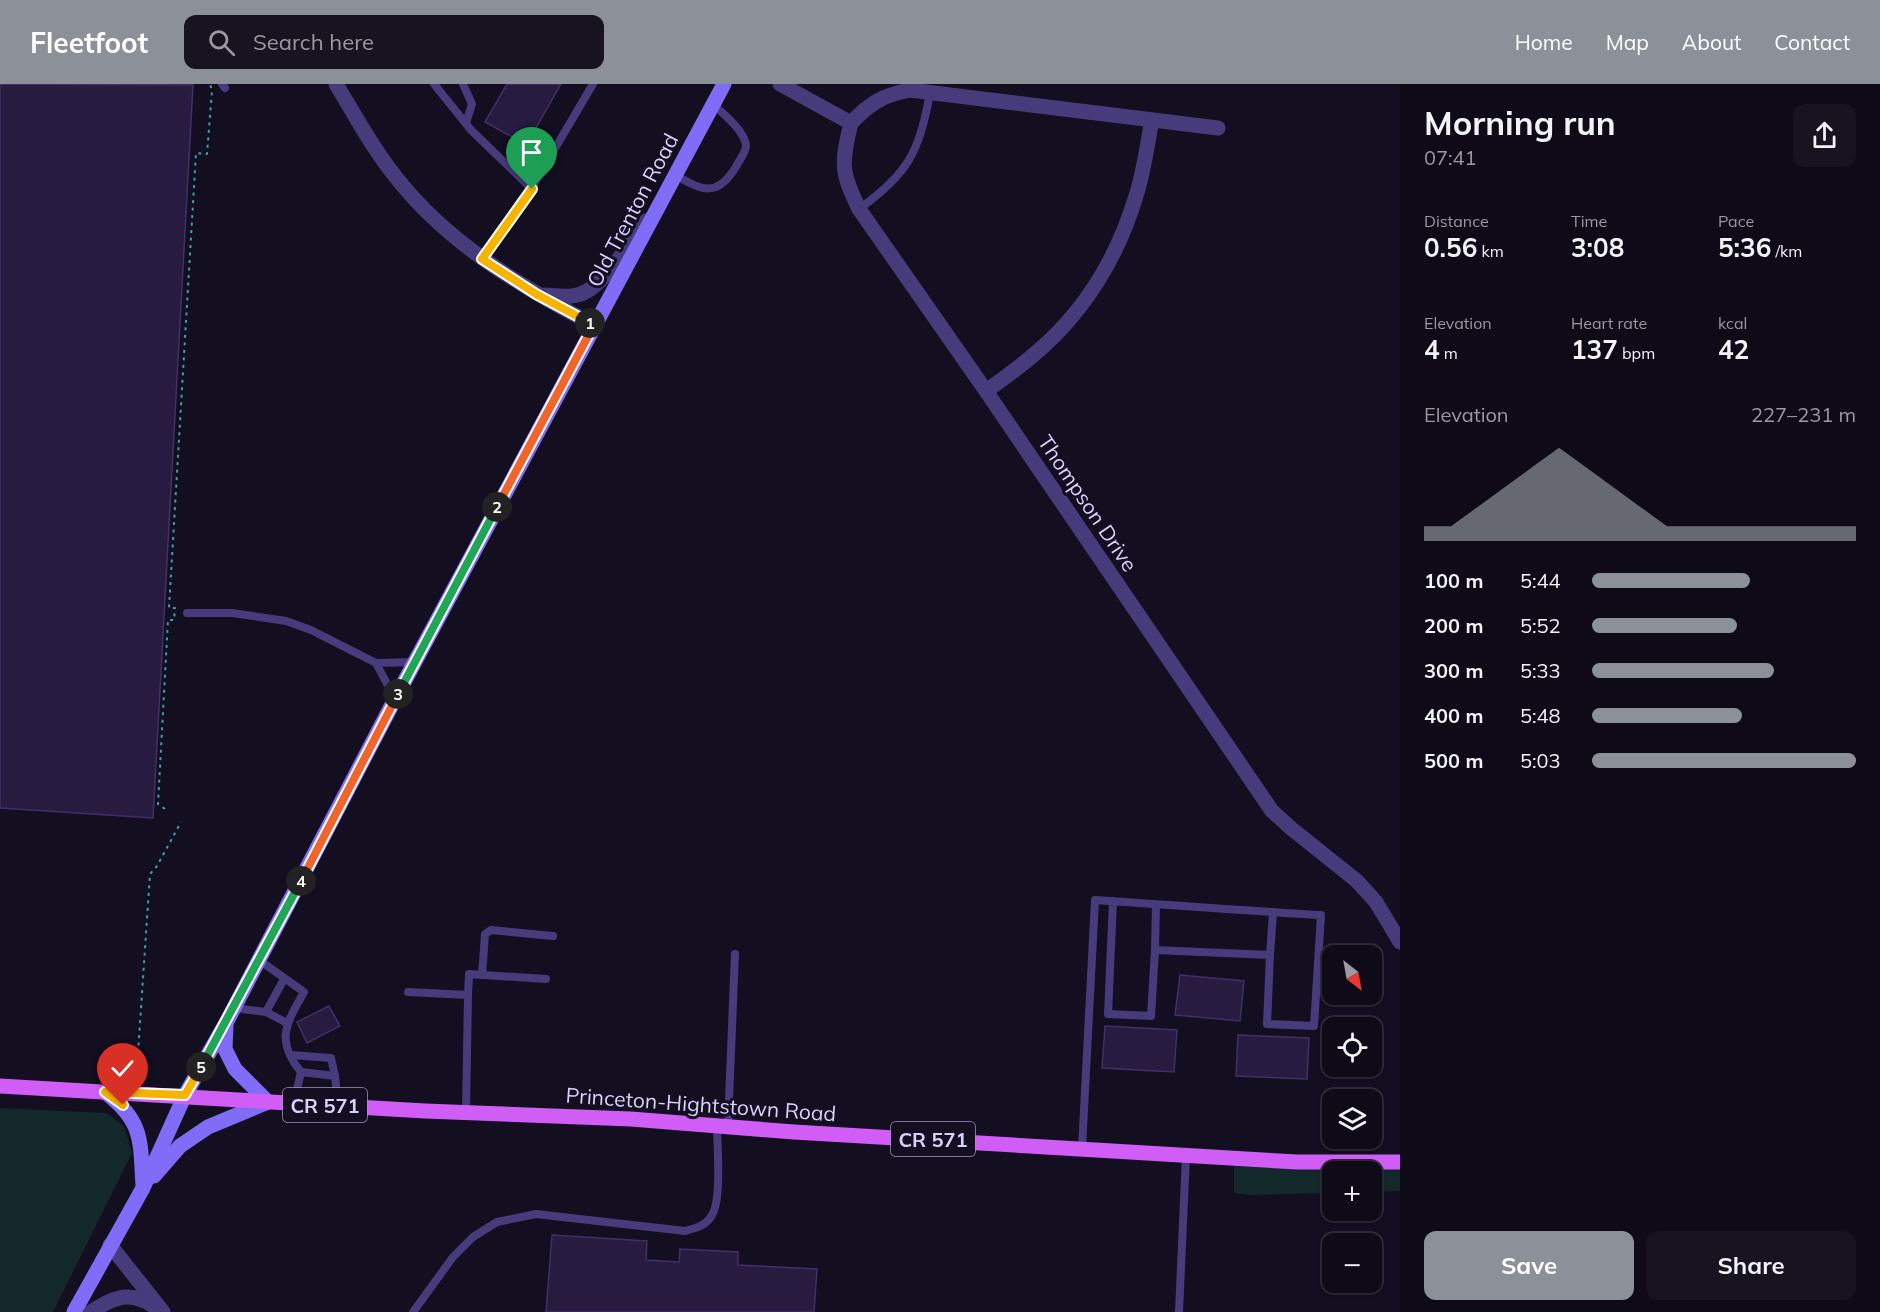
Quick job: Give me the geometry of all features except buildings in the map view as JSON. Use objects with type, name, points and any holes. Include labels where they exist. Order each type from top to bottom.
[{"type":"main road","name":"Old Trenton Road","points":[[74,1312],[143,1188],[185,1095],[234,1008],[395,699],[724,84]]},
{"type":"main road","points":[[143,1188],[180,1146],[208,1127],[268,1102],[235,1069],[225,1049],[226,1023]]},
{"type":"main road","name":"Princeton-Hightstown Road","points":[[0,1086],[466,1113],[723,1125],[794,1132],[1297,1162],[1400,1162]]},
{"type":"main road","points":[[105,1092],[123,1105],[140,1136],[143,1188]]},
{"type":"street","points":[[337,84],[374,148],[394,176],[447,232],[482,259],[536,294],[594,325]]},
{"type":"street","points":[[780,84],[851,123],[867,106],[890,94],[910,90],[1218,128]]},
{"type":"street","points":[[986,392],[1038,352],[1071,319],[1098,281],[1118,246],[1137,195],[1152,120]]},
{"type":"street","name":"Thompson Drive","points":[[851,123],[843,153],[845,180],[859,209],[1272,811],[1357,881],[1376,902],[1400,942]]},
{"type":"street","points":[[536,294],[567,297],[587,292],[602,279],[660,202]]},
{"type":"street","points":[[110,1245],[163,1312]]},
{"type":"street","points":[[91,1312],[106,1302],[124,1296],[147,1300],[163,1312]]},
{"type":"lane","points":[[434,84],[466,123],[532,189]]},
{"type":"lane","points":[[463,84],[472,104],[466,123]]},
{"type":"lane","points":[[482,259],[532,189],[593,84]]},
{"type":"lane","points":[[859,209],[897,177],[910,160],[924,124],[930,93]]},
{"type":"lane","points":[[675,175],[704,189],[719,187],[730,177],[747,147],[738,130],[713,104]]},
{"type":"lane","points":[[187,613],[232,613],[286,621],[311,630],[376,663],[415,662]]},
{"type":"lane","points":[[376,663],[395,699]]},
{"type":"lane","points":[[1082,1148],[1095,900],[1321,915],[1314,1026],[1267,1023],[1273,912]]},
{"type":"lane","points":[[1113,901],[1108,1014],[1151,1016],[1156,904]]},
{"type":"lane","points":[[482,975],[485,934],[491,930],[553,936]]},
{"type":"lane","points":[[1155,951],[1270,955]]},
{"type":"lane","points":[[413,1312],[453,1257],[473,1237],[497,1222],[537,1214],[685,1231],[700,1227],[713,1215],[717,1198],[735,954]]},
{"type":"lane","points":[[259,960],[304,992],[287,1023],[285,1036],[294,1064],[301,1072],[335,1076]]},
{"type":"lane","points":[[466,1113],[469,974],[546,979]]},
{"type":"lane","points":[[266,1012],[284,979]]},
{"type":"lane","points":[[408,992],[468,995]]},
{"type":"lane","points":[[234,1008],[266,1012],[287,1023]]},
{"type":"lane","points":[[291,1055],[331,1058],[338,1106]]},
{"type":"lane","points":[[294,1103],[301,1072]]},
{"type":"lane","points":[[1179,1312],[1186,1155]]},
{"type":"path","points":[[165,809],[158,804],[168,620],[174,620],[175,608],[169,608],[195,165],[196,153],[207,154],[212,91],[210,84]]},
{"type":"path","points":[[138,1068],[150,874],[157,866],[181,822]]},
{"type":"green space","points":[[0,1108],[107,1113],[124,1126],[132,1153],[53,1312],[0,1312]]},
{"type":"green space","points":[[1234,1158],[1358,1161],[1322,1161],[1322,1193],[1252,1195],[1234,1193]]},
{"type":"green space","points":[[1382,1162],[1400,1162],[1400,1191],[1382,1192]]},
{"type":"route","points":[[123,1105],[105,1092],[185,1095],[226,1023],[594,325],[536,294],[482,259],[532,189]]}]
